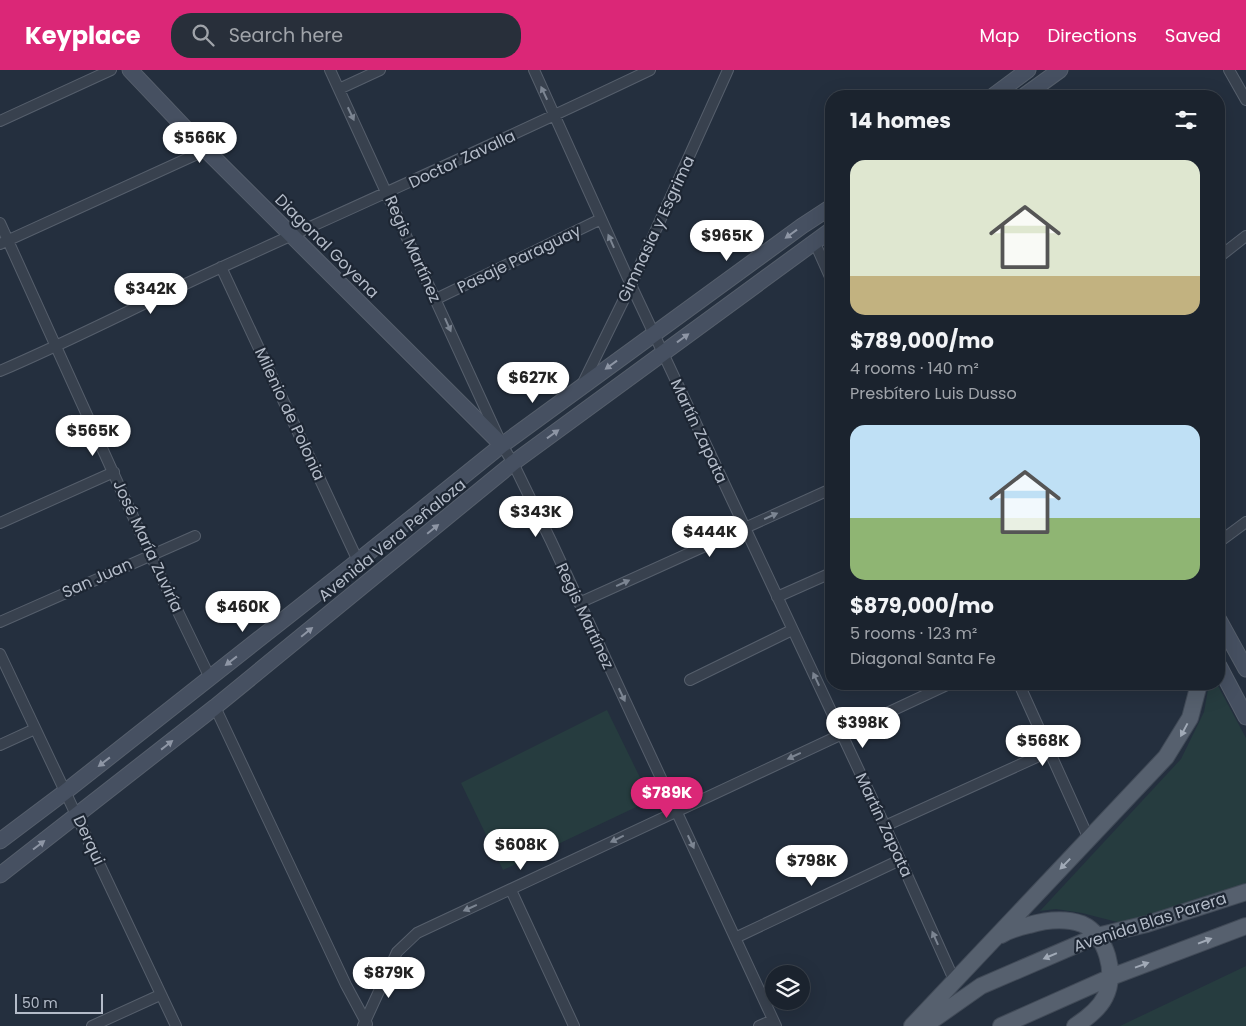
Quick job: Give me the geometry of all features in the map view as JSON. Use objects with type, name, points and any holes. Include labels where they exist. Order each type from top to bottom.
[{"type":"main road","name":"Diagonal Goyena","points":[[130,70],[206,150],[502,445]]},
{"type":"main road","points":[[1001,90],[1028,70]]},
{"type":"main road","points":[[1032,90],[1060,70]]},
{"type":"main road","name":"Avenida Vera Peñaloza","points":[[0,841],[210,678],[502,445],[825,211]]},
{"type":"main road","name":"Avenida Vera Peñaloza","points":[[0,875],[78,816],[215,707],[513,463],[825,234]]},
{"type":"main road","points":[[1225,631],[1246,669]]},
{"type":"main road","points":[[1225,677],[1246,717]]},
{"type":"main road","points":[[912,1026],[1176,745],[1190,718],[1197,690]]},
{"type":"main road","name":"Avenida Blas Parera","points":[[924,1026],[942,1019],[966,996],[997,978],[1097,936],[1148,924],[1246,892]]},
{"type":"main road","points":[[991,942],[1004,933],[1054,920],[1069,920],[1121,928],[1148,924]]},
{"type":"main road","points":[[1069,920],[1083,925],[1097,936],[1108,956],[1111,976],[1105,997],[1086,1018],[1075,1026]]},
{"type":"main road","name":"Avenida Blas Parera","points":[[1001,1026],[1111,976],[1246,926]]},
{"type":"main road","points":[[942,1019],[955,982]]},
{"type":"street","points":[[0,121],[111,70]]},
{"type":"street","name":"Regis Martínez","points":[[330,70],[502,445],[513,463],[677,810],[774,1023]]},
{"type":"street","points":[[339,89],[380,70]]},
{"type":"street","name":"Martín Zapata","points":[[534,70],[631,285],[885,826],[955,982]]},
{"type":"street","name":"Doctor Zavalla","points":[[0,371],[55,347],[221,267],[388,194],[650,70]]},
{"type":"street","name":"Gimnasia y Esgrima","points":[[581,386],[631,285],[728,70]]},
{"type":"street","points":[[1229,70],[1246,100]]},
{"type":"street","points":[[4,242],[206,150]]},
{"type":"street","name":"Pasaje Paraguay","points":[[436,299],[601,219]]},
{"type":"street","name":"José María Zuviría","points":[[0,223],[4,242],[210,678]]},
{"type":"street","points":[[1225,252],[1246,236]]},
{"type":"street","points":[[814,241],[825,266]]},
{"type":"street","name":"Milenio de Polonia","points":[[221,267],[358,561]]},
{"type":"street","points":[[0,523],[114,472]]},
{"type":"street","points":[[579,603],[825,493]]},
{"type":"street","points":[[1225,538],[1246,522]]},
{"type":"street","name":"San Juan","points":[[0,622],[150,554],[195,536]]},
{"type":"street","points":[[777,597],[825,576]]},
{"type":"street","points":[[690,680],[792,630]]},
{"type":"street","name":"Derqui","points":[[0,654],[176,1026]]},
{"type":"street","points":[[366,1024],[392,962],[403,944],[417,933],[936,690]]},
{"type":"street","points":[[1022,690],[1089,839]]},
{"type":"street","points":[[215,707],[346,986],[366,1024]]},
{"type":"street","points":[[0,745],[35,728]]},
{"type":"street","points":[[885,826],[1050,751]]},
{"type":"street","points":[[735,938],[900,860]]},
{"type":"street","points":[[511,890],[574,1026]]},
{"type":"street","points":[[92,1026],[160,995]]},
{"type":"street","points":[[759,1026],[774,1023]]},
{"type":"green space","points":[[1208,690],[1220,690],[1246,738],[1246,883],[1142,919],[1121,923],[1082,913],[1056,909],[1040,911],[1181,759],[1204,712]]},
{"type":"green space","points":[[607,710],[651,800],[503,870],[461,783]]},
{"type":"green space","points":[[1246,966],[1246,1026],[1120,1026]]}]
